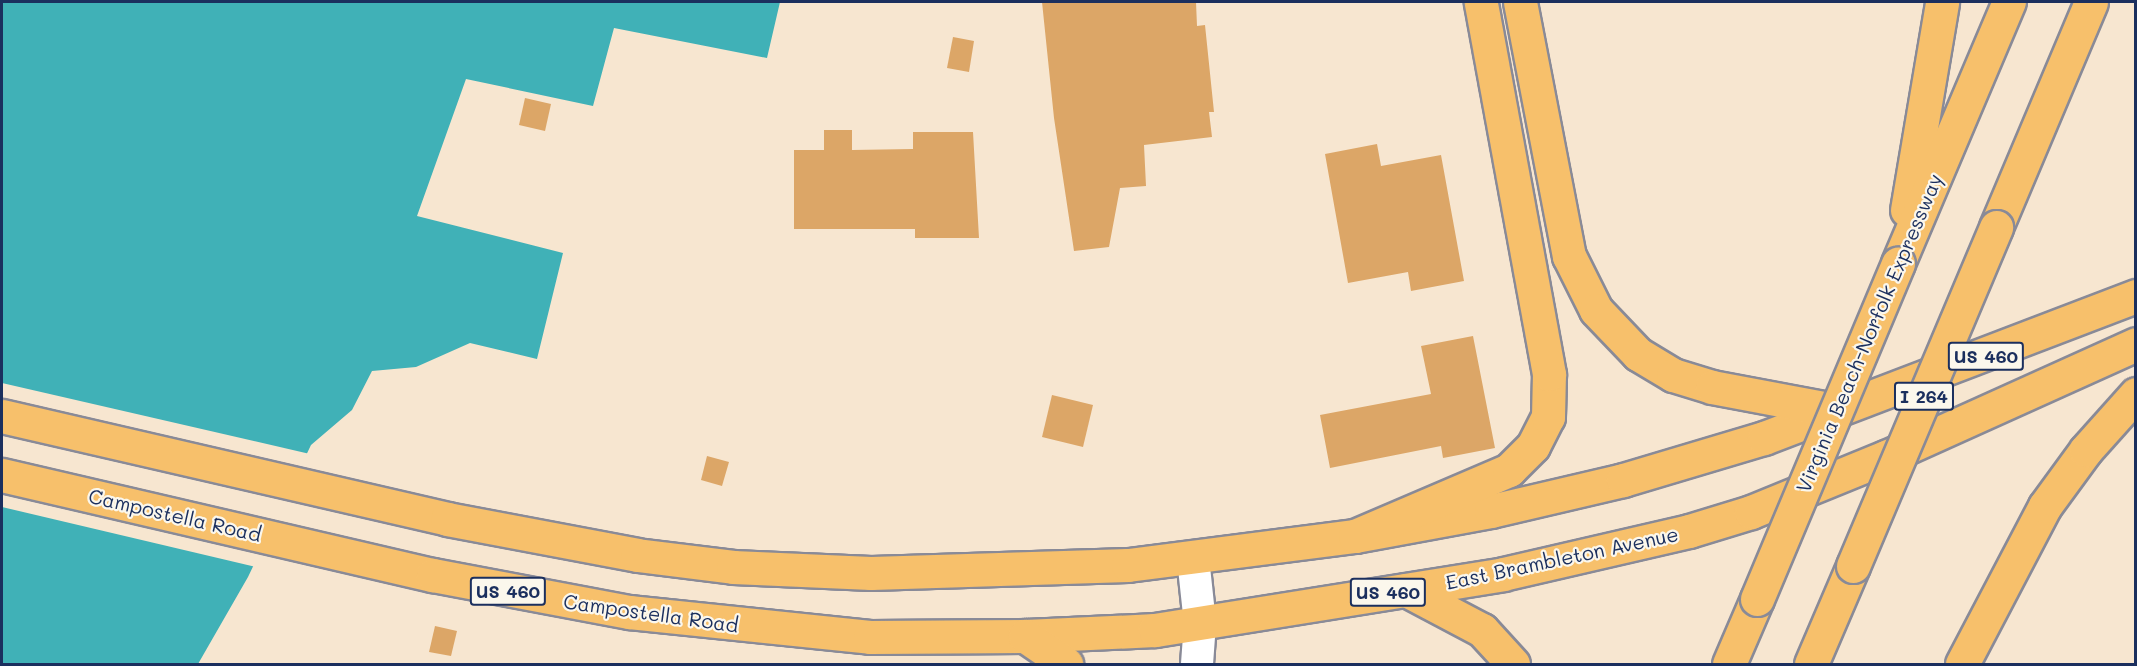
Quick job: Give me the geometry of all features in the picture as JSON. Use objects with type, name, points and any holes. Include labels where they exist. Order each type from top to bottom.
[{"type":"main road","points":[[1355,536],[1496,478],[1533,446],[1548,417],[1550,374],[1481,2]]},
{"type":"main road","points":[[1520,2],[1569,256],[1596,310],[1638,354],[1673,375],[1713,387],[1834,410]]},
{"type":"main road","points":[[1898,263],[1942,2]]},
{"type":"main road","name":"Virginia Beach-Norfolk Expressway","points":[[1729,664],[2009,2]]},
{"type":"main road","points":[[2085,16],[2096,2]]},
{"type":"main road","name":"I 264","points":[[1811,664],[2085,16]]},
{"type":"main road","name":"US 460","points":[[2,416],[447,519],[637,555],[733,567],[871,573],[1023,569],[1193,558],[1355,536],[1491,512],[1623,480],[1764,438],[1834,410],[1983,357],[2136,296]]},
{"type":"main road","name":"East Brambleton Avenue","points":[[1025,636],[1155,630],[1406,590],[1635,546],[1750,512],[1955,428],[2136,344]]},
{"type":"main road","points":[[1962,664],[2045,506],[2086,450],[2136,394]]},
{"type":"main road","name":"Campostella Road","points":[[2,475],[433,575],[629,612],[870,636],[1025,636]]},
{"type":"main road","points":[[1406,590],[1482,630],[1513,664]]},
{"type":"main road","points":[[1025,636],[1066,664]]},
{"type":"street","points":[[1193,558],[1200,623],[1197,664]]},
{"type":"water","points":[[2,2],[780,2],[767,58],[614,28],[593,106],[466,79],[417,216],[563,253],[537,359],[470,343],[416,367],[372,371],[352,410],[311,445],[248,577],[198,664],[2,664]]},
{"type":"pier","points":[[2,383],[310,454],[256,567],[2,507]]},
{"type":"building","points":[[1042,2],[1196,2],[1197,26],[1205,25],[1214,112],[1209,112],[1212,137],[1144,145],[1146,186],[1120,188],[1109,247],[1074,251],[1054,118]]},
{"type":"building","points":[[953,37],[974,41],[969,72],[947,68]]},
{"type":"building","points":[[525,98],[551,104],[545,131],[519,125]]},
{"type":"building","points":[[824,130],[852,130],[852,150],[913,149],[913,132],[973,132],[979,238],[915,238],[915,229],[794,229],[794,150],[824,150]]},
{"type":"building","points":[[1377,144],[1381,166],[1441,155],[1464,281],[1411,291],[1408,272],[1348,283],[1325,154]]},
{"type":"building","points":[[1473,336],[1495,448],[1443,458],[1441,446],[1330,468],[1320,415],[1431,394],[1421,346]]},
{"type":"building","points":[[1052,395],[1093,405],[1083,447],[1042,437]]},
{"type":"building","points":[[707,456],[729,462],[722,486],[701,480]]},
{"type":"building","points":[[435,626],[457,631],[451,656],[429,652]]}]
